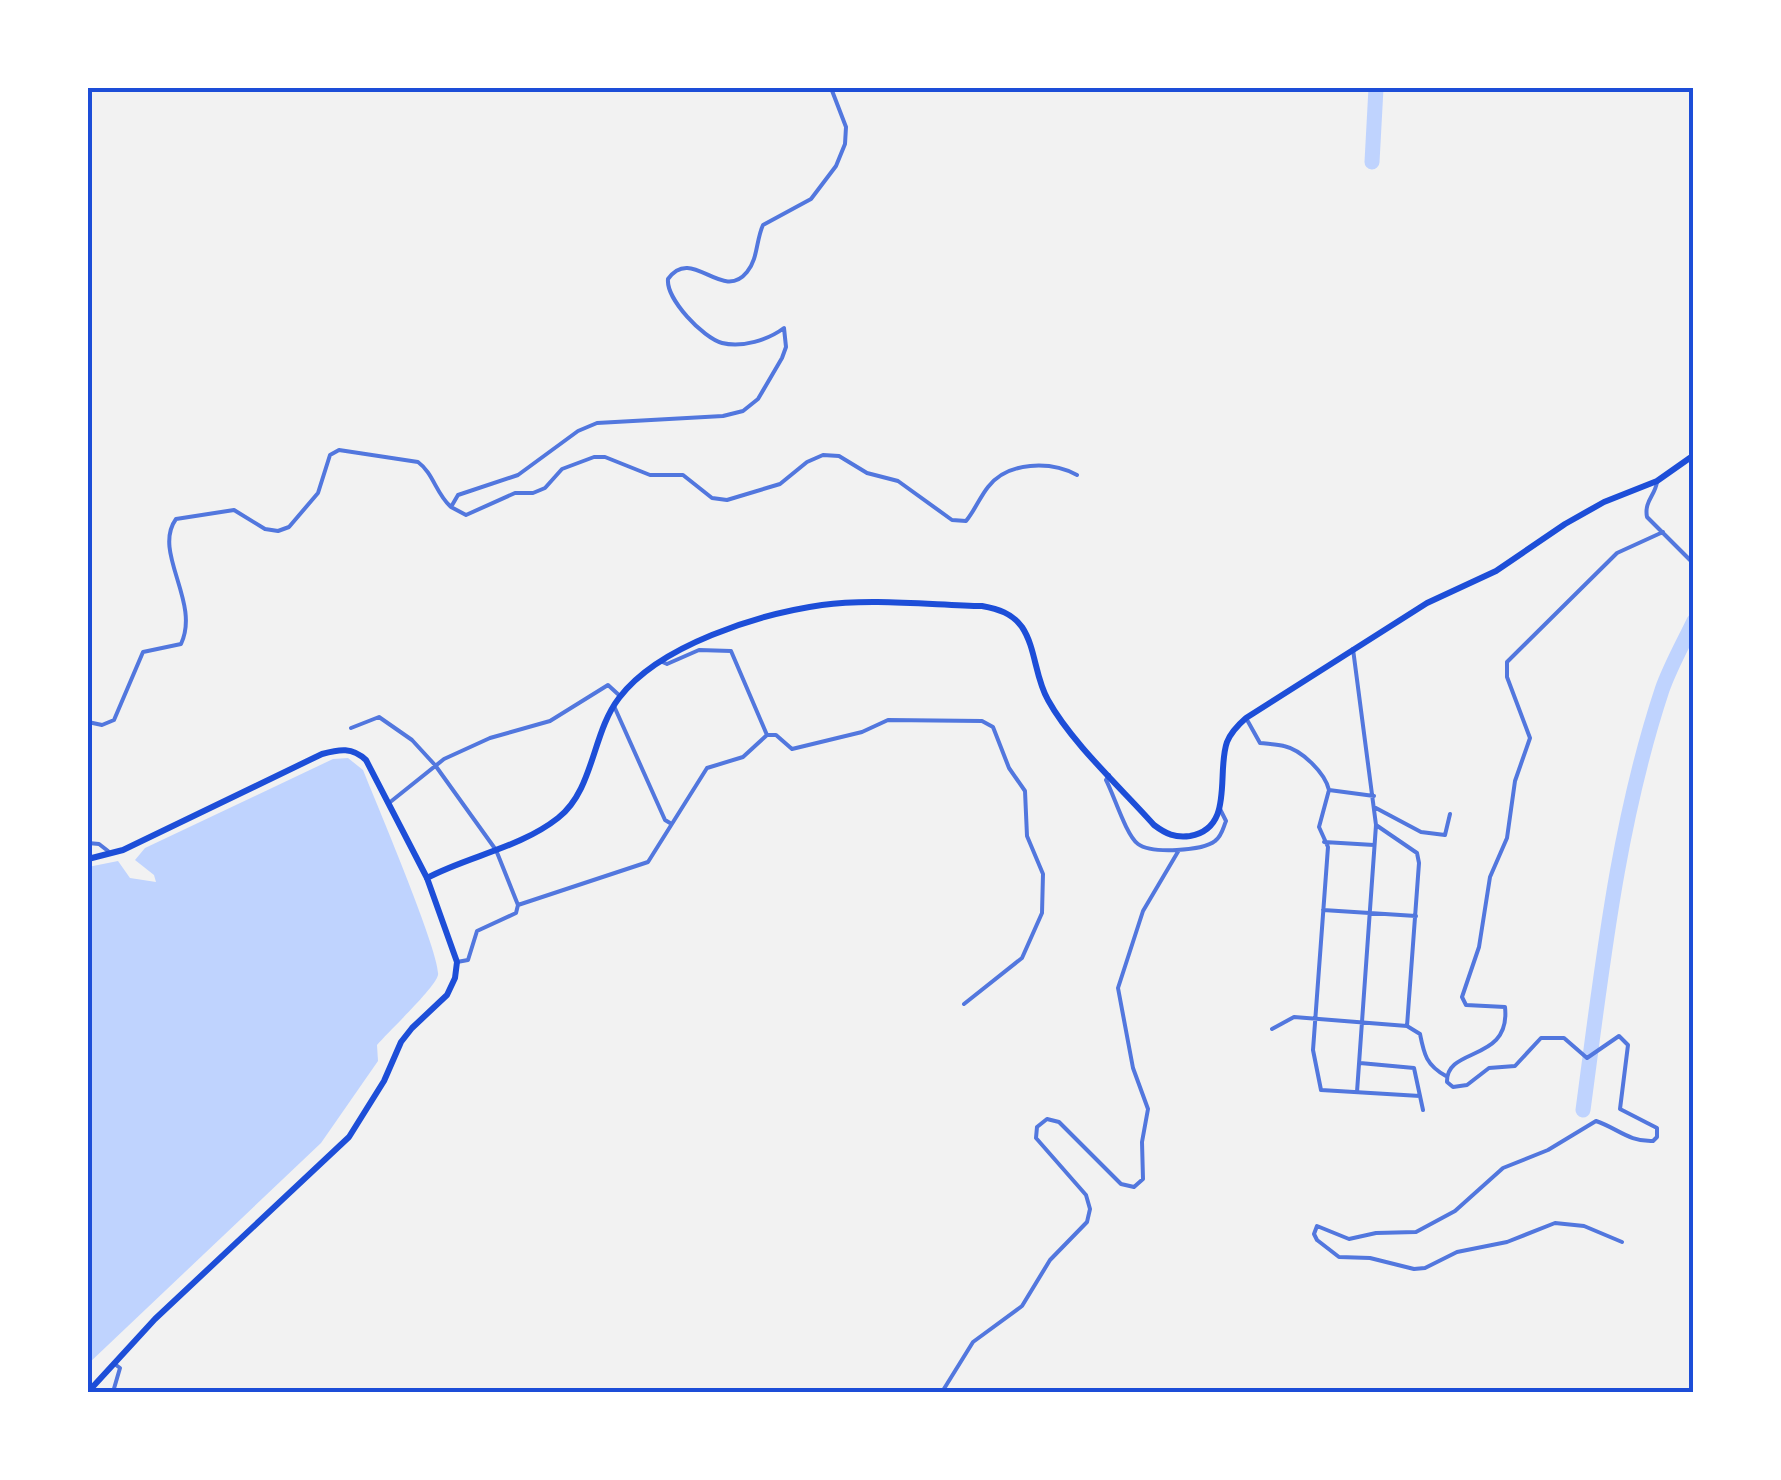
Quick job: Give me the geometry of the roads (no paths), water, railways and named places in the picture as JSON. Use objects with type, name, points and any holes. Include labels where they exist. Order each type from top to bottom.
[{"type":"main road","points":[[426,878],[545,827],[572,804],[614,705],[659,660],[709,636],[825,604],[982,606],[1002,610],[1024,630],[1049,703],[1109,774],[1166,834],[1199,834],[1212,824],[1220,809],[1227,742],[1246,718],[1427,603],[1496,570],[1582,514],[1657,480],[1694,455]]},
{"type":"main road","points":[[88,859],[110,856],[306,762],[340,749],[357,752],[366,760],[426,878],[458,962],[447,994],[401,1042],[350,1137],[112,1362],[88,1392]]},
{"type":"street","points":[[452,507],[458,494],[518,475],[588,426],[608,421],[723,416],[742,411],[758,400],[786,347],[784,328],[770,337],[742,344],[715,340],[674,302],[668,278],[678,268],[688,266],[724,282],[740,278],[754,259],[763,225],[820,191],[836,166],[846,136],[844,118],[831,88]]},
{"type":"street","points":[[88,722],[102,725],[114,720],[143,652],[181,644],[187,632],[188,616],[168,543],[176,519],[234,510],[265,529],[278,531],[289,527],[318,494],[330,455],[339,450],[418,462],[426,468],[440,496],[466,516],[515,493],[534,494],[562,470],[594,457],[650,474],[683,475],[712,498],[727,500],[780,484],[807,462],[823,455],[839,456],[867,473],[898,481],[960,522],[966,521],[989,484],[1003,474],[1046,465],[1077,474]]},
{"type":"street","points":[[1657,480],[1646,508],[1647,517],[1694,564]]},
{"type":"street","points":[[1622,1242],[1584,1226],[1555,1223],[1507,1242],[1458,1252],[1426,1268],[1414,1269],[1370,1258],[1346,1259],[1330,1252],[1314,1234],[1317,1226],[1349,1239],[1428,1228],[1456,1211],[1503,1168],[1571,1138],[1596,1121],[1624,1137],[1643,1142],[1653,1142],[1659,1132],[1620,1109],[1628,1045],[1620,1036],[1588,1058],[1564,1038],[1541,1038],[1515,1066],[1490,1068],[1461,1087],[1453,1087],[1446,1076],[1450,1067],[1494,1044],[1503,1034],[1506,1022],[1505,1007],[1466,1005],[1462,997],[1478,947],[1490,877],[1507,838],[1514,781],[1530,738],[1507,677],[1508,662],[1618,553],[1663,532]]},
{"type":"street","points":[[1353,648],[1376,825],[1357,1092]]},
{"type":"street","points":[[659,660],[667,664],[699,650],[730,652],[767,735]]},
{"type":"street","points":[[389,803],[435,766],[490,738],[550,721],[608,686],[620,696]]},
{"type":"street","points":[[614,705],[665,820],[670,823]]},
{"type":"street","points":[[351,728],[379,717],[412,740],[496,850],[518,905],[516,913],[477,930],[468,960],[458,962]]},
{"type":"street","points":[[1246,718],[1260,743],[1286,746],[1297,753],[1317,768],[1329,790],[1318,827],[1328,847],[1313,1050],[1321,1090],[1420,1096]]},
{"type":"street","points":[[518,905],[648,862],[707,768],[743,757],[767,735],[776,735],[792,749],[862,732],[888,720],[982,722],[993,727],[1009,768],[1025,792],[1027,836],[1043,874],[1042,914],[1022,958],[964,1004]]},
{"type":"street","points":[[1109,774],[1106,780],[1138,844],[1152,849],[1210,845],[1219,839],[1226,821],[1220,809]]},
{"type":"street","points":[[1329,790],[1374,796]]},
{"type":"street","points":[[1374,807],[1432,836],[1446,836],[1450,814]]},
{"type":"street","points":[[1376,825],[1417,853],[1407,1026]]},
{"type":"street","points":[[1324,842],[1374,845]]},
{"type":"street","points":[[88,843],[99,844],[110,856]]},
{"type":"street","points":[[942,1392],[973,1342],[1022,1306],[1050,1260],[1082,1230],[1090,1216],[1086,1195],[1036,1138],[1036,1127],[1047,1119],[1058,1122],[1114,1179],[1134,1187],[1142,1179],[1142,1142],[1148,1109],[1133,1068],[1118,988],[1144,911],[1179,850]]},
{"type":"street","points":[[1323,910],[1416,916]]},
{"type":"street","points":[[1272,1029],[1287,1018],[1407,1026],[1420,1034],[1421,1053],[1446,1076]]},
{"type":"street","points":[[1360,1063],[1414,1068],[1424,1110]]},
{"type":"street","points":[[112,1362],[120,1368],[113,1392]]},
{"type":"water","points":[[348,758],[363,770],[419,909],[438,975],[377,1045],[378,1061],[321,1143],[88,1364],[88,867],[118,861],[130,878],[156,882],[154,875],[135,860],[145,848],[333,759]]},
{"type":"waterway","points":[[1372,162],[1376,88]]},
{"type":"waterway","points":[[1583,1110],[1613,898],[1633,793],[1662,690],[1694,621]]}]
